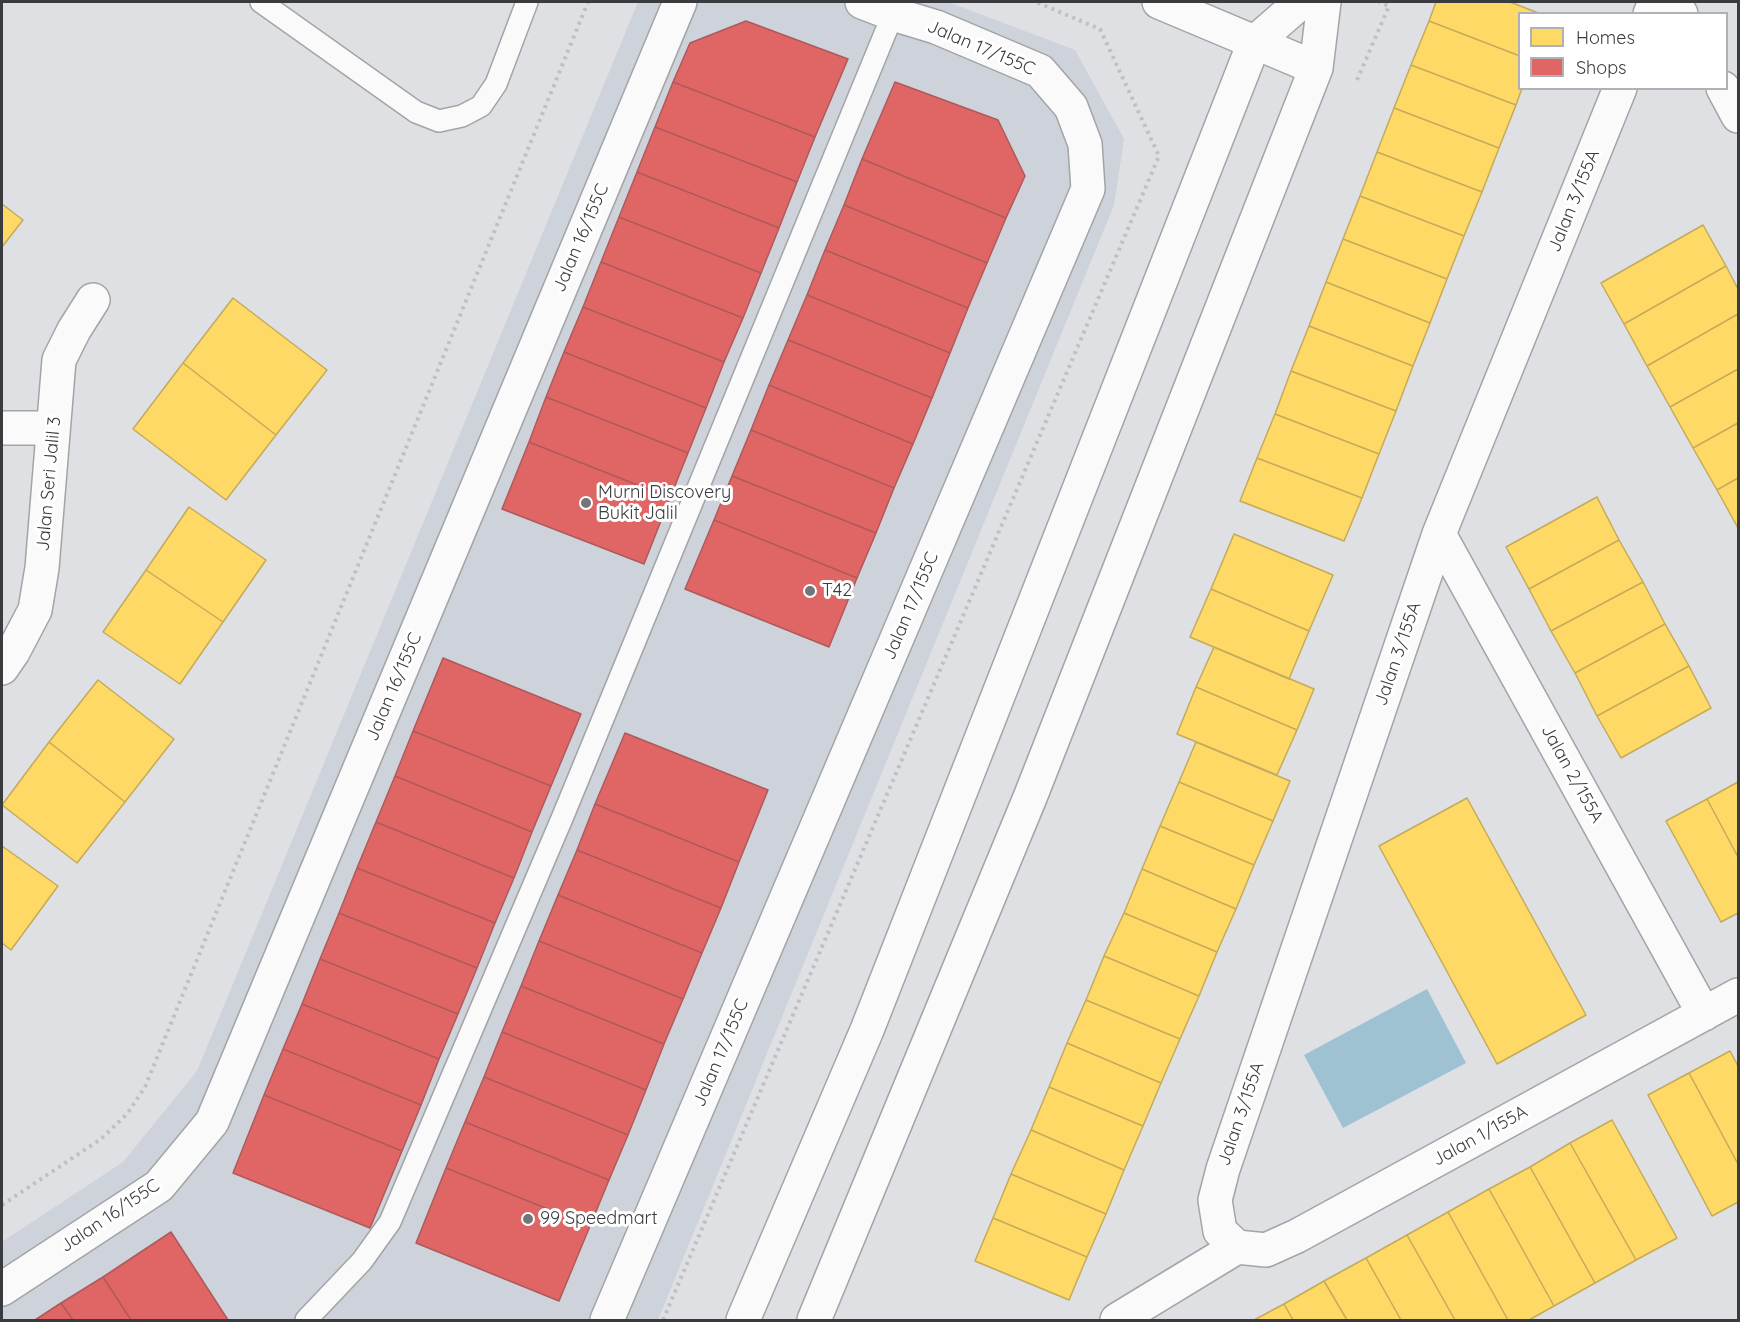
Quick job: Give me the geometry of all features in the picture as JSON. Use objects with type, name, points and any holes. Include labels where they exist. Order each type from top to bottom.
[{"type":"street","name":"Jalan 16/155C","points":[[2,1288],[159,1186],[212,1122],[680,2]]},
{"type":"street","name":"Jalan 17/155C","points":[[608,1320],[1088,189],[1084,144],[1071,107],[1040,71],[936,27],[862,2]]},
{"type":"street","points":[[1159,2],[1316,68]]},
{"type":"street","points":[[743,1320],[867,1030],[1254,43],[1300,2]]},
{"type":"street","points":[[814,1320],[1031,795],[1316,68],[1323,2]]},
{"type":"street","name":"Jalan 3/155A","points":[[1229,1239],[1215,1200],[1222,1169],[1439,534],[1619,90]]},
{"type":"street","points":[[1724,90],[1738,116]]},
{"type":"street","name":"Jalan Seri Jalil 3","points":[[2,668],[35,610],[42,568],[59,360],[93,300]]},
{"type":"street","points":[[2,428],[53,428]]},
{"type":"street","name":"Jalan 2/155A","points":[[1439,534],[1704,1014]]},
{"type":"street","name":"Jalan 1/155A","points":[[1229,1239],[1266,1250],[1297,1236],[1738,995]]},
{"type":"street","points":[[1117,1320],[1229,1239]]},
{"type":"lane","points":[[261,2],[416,112],[439,121],[462,117],[481,106],[496,84],[527,2]]},
{"type":"lane","points":[[306,1320],[362,1262],[390,1221],[558,827],[894,14]]},
{"type":"path","points":[[2,1205],[101,1140],[128,1114],[145,1087],[588,2]]},
{"type":"shaded area","points":[[638,2],[948,2],[1075,50],[1124,139],[1114,205],[658,1320],[2,1320],[2,1242],[123,1162],[197,1071]]},
{"type":"water","points":[[1427,989],[1466,1063],[1343,1128],[1304,1055]]},
{"type":"building: Homes","points":[[1436,2],[1510,2],[1536,12],[1518,12],[1518,55],[1429,21]]},
{"type":"building: Homes","points":[[1429,21],[1518,55],[1518,90],[1521,90],[1516,105],[1411,65]]},
{"type":"building: Homes","points":[[1411,65],[1516,105],[1499,148],[1394,108]]},
{"type":"building: Homes","points":[[1394,108],[1499,148],[1482,192],[1377,152]]},
{"type":"building: Homes","points":[[1377,152],[1482,192],[1464,236],[1360,196]]},
{"type":"building: Homes","points":[[1360,196],[1464,236],[1447,279],[1343,239]]},
{"type":"building: Homes","points":[[2,204],[23,220],[2,247]]},
{"type":"building: Homes","points":[[1703,225],[1726,266],[1624,324],[1601,283]]},
{"type":"building: Homes","points":[[1343,239],[1447,279],[1430,323],[1326,282]]},
{"type":"building: Homes","points":[[1726,266],[1738,289],[1738,314],[1647,366],[1624,324]]},
{"type":"building: Homes","points":[[1326,282],[1430,323],[1413,366],[1309,326]]},
{"type":"building: Homes","points":[[233,298],[327,370],[276,435],[183,363]]},
{"type":"building: Homes","points":[[1738,314],[1738,369],[1670,407],[1647,366]]},
{"type":"building: Homes","points":[[1309,326],[1413,366],[1396,411],[1291,371]]},
{"type":"building: Homes","points":[[183,363],[276,435],[226,500],[133,429]]},
{"type":"building: Homes","points":[[1738,369],[1738,423],[1693,448],[1670,407]]},
{"type":"building: Homes","points":[[1291,371],[1396,411],[1379,454],[1275,414]]},
{"type":"building: Homes","points":[[1275,414],[1379,454],[1362,498],[1257,458]]},
{"type":"building: Homes","points":[[1738,423],[1738,478],[1717,490],[1693,448]]},
{"type":"building: Homes","points":[[1257,458],[1362,498],[1344,541],[1240,501]]},
{"type":"building: Homes","points":[[1738,478],[1738,528],[1717,490]]},
{"type":"building: Homes","points":[[1597,497],[1619,540],[1529,589],[1506,547]]},
{"type":"building: Homes","points":[[189,507],[266,560],[223,622],[146,570]]},
{"type":"building: Homes","points":[[1234,534],[1333,575],[1309,631],[1211,589]]},
{"type":"building: Homes","points":[[1619,540],[1643,582],[1551,631],[1529,589]]},
{"type":"building: Homes","points":[[146,570],[223,622],[180,684],[103,632]]},
{"type":"building: Homes","points":[[1643,582],[1665,624],[1575,673],[1551,631]]},
{"type":"building: Homes","points":[[1211,589],[1309,631],[1289,679],[1190,637]]},
{"type":"building: Homes","points":[[1665,624],[1689,666],[1597,716],[1575,673]]},
{"type":"building: Homes","points":[[1214,647],[1314,689],[1297,730],[1196,687]]},
{"type":"building: Homes","points":[[1689,666],[1711,708],[1621,758],[1597,716]]},
{"type":"building: Homes","points":[[98,680],[174,739],[125,802],[49,742]]},
{"type":"building: Homes","points":[[1196,687],[1297,730],[1277,775],[1177,734]]},
{"type":"building: Homes","points":[[49,742],[125,802],[77,863],[2,805]]},
{"type":"building: Homes","points":[[1196,742],[1290,781],[1273,821],[1179,782]]},
{"type":"building: Homes","points":[[1179,782],[1273,821],[1254,865],[1160,826]]},
{"type":"building: Homes","points":[[1738,782],[1738,857],[1707,799]]},
{"type":"building: Homes","points":[[1467,798],[1586,1015],[1497,1064],[1379,846]]},
{"type":"building: Homes","points":[[1707,799],[1738,857],[1738,913],[1721,922],[1666,821]]},
{"type":"building: Homes","points":[[1160,826],[1254,865],[1236,909],[1142,869]]},
{"type":"building: Homes","points":[[2,846],[58,886],[11,950],[2,943]]},
{"type":"building: Homes","points":[[1142,869],[1236,909],[1217,952],[1124,913]]},
{"type":"building: Homes","points":[[1124,913],[1217,952],[1199,996],[1104,956]]},
{"type":"building: Homes","points":[[1104,956],[1199,996],[1180,1039],[1086,1000]]},
{"type":"building: Homes","points":[[1086,1000],[1180,1039],[1161,1083],[1067,1043]]},
{"type":"building: Homes","points":[[1067,1043],[1161,1083],[1143,1126],[1049,1087]]},
{"type":"building: Homes","points":[[1730,1051],[1738,1066],[1738,1164],[1689,1073]]},
{"type":"building: Homes","points":[[1689,1073],[1738,1164],[1738,1202],[1712,1216],[1648,1095]]},
{"type":"building: Homes","points":[[1049,1087],[1143,1126],[1124,1170],[1031,1130]]},
{"type":"building: Homes","points":[[1612,1120],[1677,1238],[1636,1260],[1570,1143]]},
{"type":"building: Homes","points":[[1031,1130],[1124,1170],[1106,1214],[1011,1174]]},
{"type":"building: Homes","points":[[1570,1143],[1636,1260],[1595,1283],[1530,1167]]},
{"type":"building: Homes","points":[[1530,1167],[1595,1283],[1554,1306],[1489,1189]]},
{"type":"building: Homes","points":[[1011,1174],[1106,1214],[1087,1257],[993,1218]]},
{"type":"building: Homes","points":[[1489,1189],[1554,1306],[1529,1320],[1508,1320],[1448,1212]]},
{"type":"building: Homes","points":[[1448,1212],[1508,1320],[1455,1320],[1407,1235]]},
{"type":"building: Homes","points":[[993,1218],[1087,1257],[1069,1300],[975,1261]]},
{"type":"building: Homes","points":[[1407,1235],[1455,1320],[1401,1320],[1366,1258]]},
{"type":"building: Homes","points":[[1366,1258],[1401,1320],[1347,1320],[1324,1281]]},
{"type":"building: Homes","points":[[1324,1281],[1347,1320],[1293,1320],[1284,1304]]},
{"type":"building: Homes","points":[[1284,1304],[1293,1320],[1254,1320]]},
{"type":"building: Shops","points":[[746,21],[848,59],[815,137],[673,82],[690,43]]},
{"type":"building: Shops","points":[[673,82],[815,137],[797,182],[655,127]]},
{"type":"building: Shops","points":[[895,82],[998,120],[1025,176],[1006,218],[862,159]]},
{"type":"building: Shops","points":[[655,127],[797,182],[779,228],[637,172]]},
{"type":"building: Shops","points":[[862,159],[1006,218],[987,263],[844,205]]},
{"type":"building: Shops","points":[[637,172],[779,228],[761,273],[619,217]]},
{"type":"building: Shops","points":[[844,205],[987,263],[968,308],[825,250]]},
{"type":"building: Shops","points":[[619,217],[761,273],[743,318],[601,262]]},
{"type":"building: Shops","points":[[825,250],[968,308],[950,353],[807,295]]},
{"type":"building: Shops","points":[[601,262],[743,318],[724,362],[583,307]]},
{"type":"building: Shops","points":[[807,295],[950,353],[932,398],[788,340]]},
{"type":"building: Shops","points":[[583,307],[724,362],[706,408],[564,352]]},
{"type":"building: Shops","points":[[788,340],[932,398],[913,444],[769,385]]},
{"type":"building: Shops","points":[[564,352],[706,408],[688,453],[546,397]]},
{"type":"building: Shops","points":[[769,385],[913,444],[894,488],[751,430]]},
{"type":"building: Shops","points":[[546,397],[688,453],[670,498],[529,442]]},
{"type":"building: Shops","points":[[751,430],[894,488],[876,533],[732,476]]},
{"type":"building: Shops","name":"Murni Discovery Bukit Jalil","points":[[529,442],[670,498],[644,564],[502,509]]},
{"type":"building: Shops","points":[[732,476],[876,533],[857,578],[714,520]]},
{"type":"building: Shops","points":[[714,520],[857,578],[829,647],[685,589]]},
{"type":"building: Shops","points":[[443,658],[581,714],[551,786],[413,731]]},
{"type":"building: Shops","points":[[413,731],[551,786],[532,832],[395,776]]},
{"type":"building: Shops","points":[[625,733],[768,790],[739,862],[595,804]]},
{"type":"building: Shops","points":[[395,776],[532,832],[514,878],[376,822]]},
{"type":"building: Shops","points":[[595,804],[739,862],[721,908],[577,850]]},
{"type":"building: Shops","points":[[376,822],[514,878],[495,923],[357,868]]},
{"type":"building: Shops","points":[[577,850],[721,908],[702,953],[558,895]]},
{"type":"building: Shops","points":[[357,868],[495,923],[477,968],[339,913]]},
{"type":"building: Shops","points":[[558,895],[702,953],[683,999],[539,941]]},
{"type":"building: Shops","points":[[339,913],[477,968],[458,1014],[320,959]]},
{"type":"building: Shops","points":[[539,941],[683,999],[664,1044],[521,986]]},
{"type":"building: Shops","points":[[320,959],[458,1014],[439,1059],[302,1004]]},
{"type":"building: Shops","points":[[521,986],[664,1044],[646,1090],[502,1032]]},
{"type":"building: Shops","points":[[302,1004],[439,1059],[421,1105],[283,1049]]},
{"type":"building: Shops","points":[[502,1032],[646,1090],[628,1135],[484,1077]]},
{"type":"building: Shops","points":[[283,1049],[421,1105],[402,1151],[264,1095]]},
{"type":"building: Shops","points":[[484,1077],[628,1135],[609,1180],[465,1122]]},
{"type":"building: Shops","points":[[264,1095],[402,1151],[370,1228],[233,1173]]},
{"type":"building: Shops","points":[[465,1122],[609,1180],[590,1226],[446,1168]]},
{"type":"building: Shops","points":[[446,1168],[590,1226],[559,1301],[416,1243]]},
{"type":"building: Shops","points":[[171,1232],[228,1320],[131,1320],[103,1277]]},
{"type":"building: Shops","points":[[103,1277],[131,1320],[73,1320],[61,1303]]},
{"type":"building: Shops","points":[[61,1303],[73,1320],[35,1320]]},
{"type":"place","name":"Murni Discovery Bukit Jalil","points":[[586,503]]},
{"type":"place","name":"T42","points":[[810,591]]},
{"type":"place","name":"99 Speedmart","points":[[528,1219]]}]
